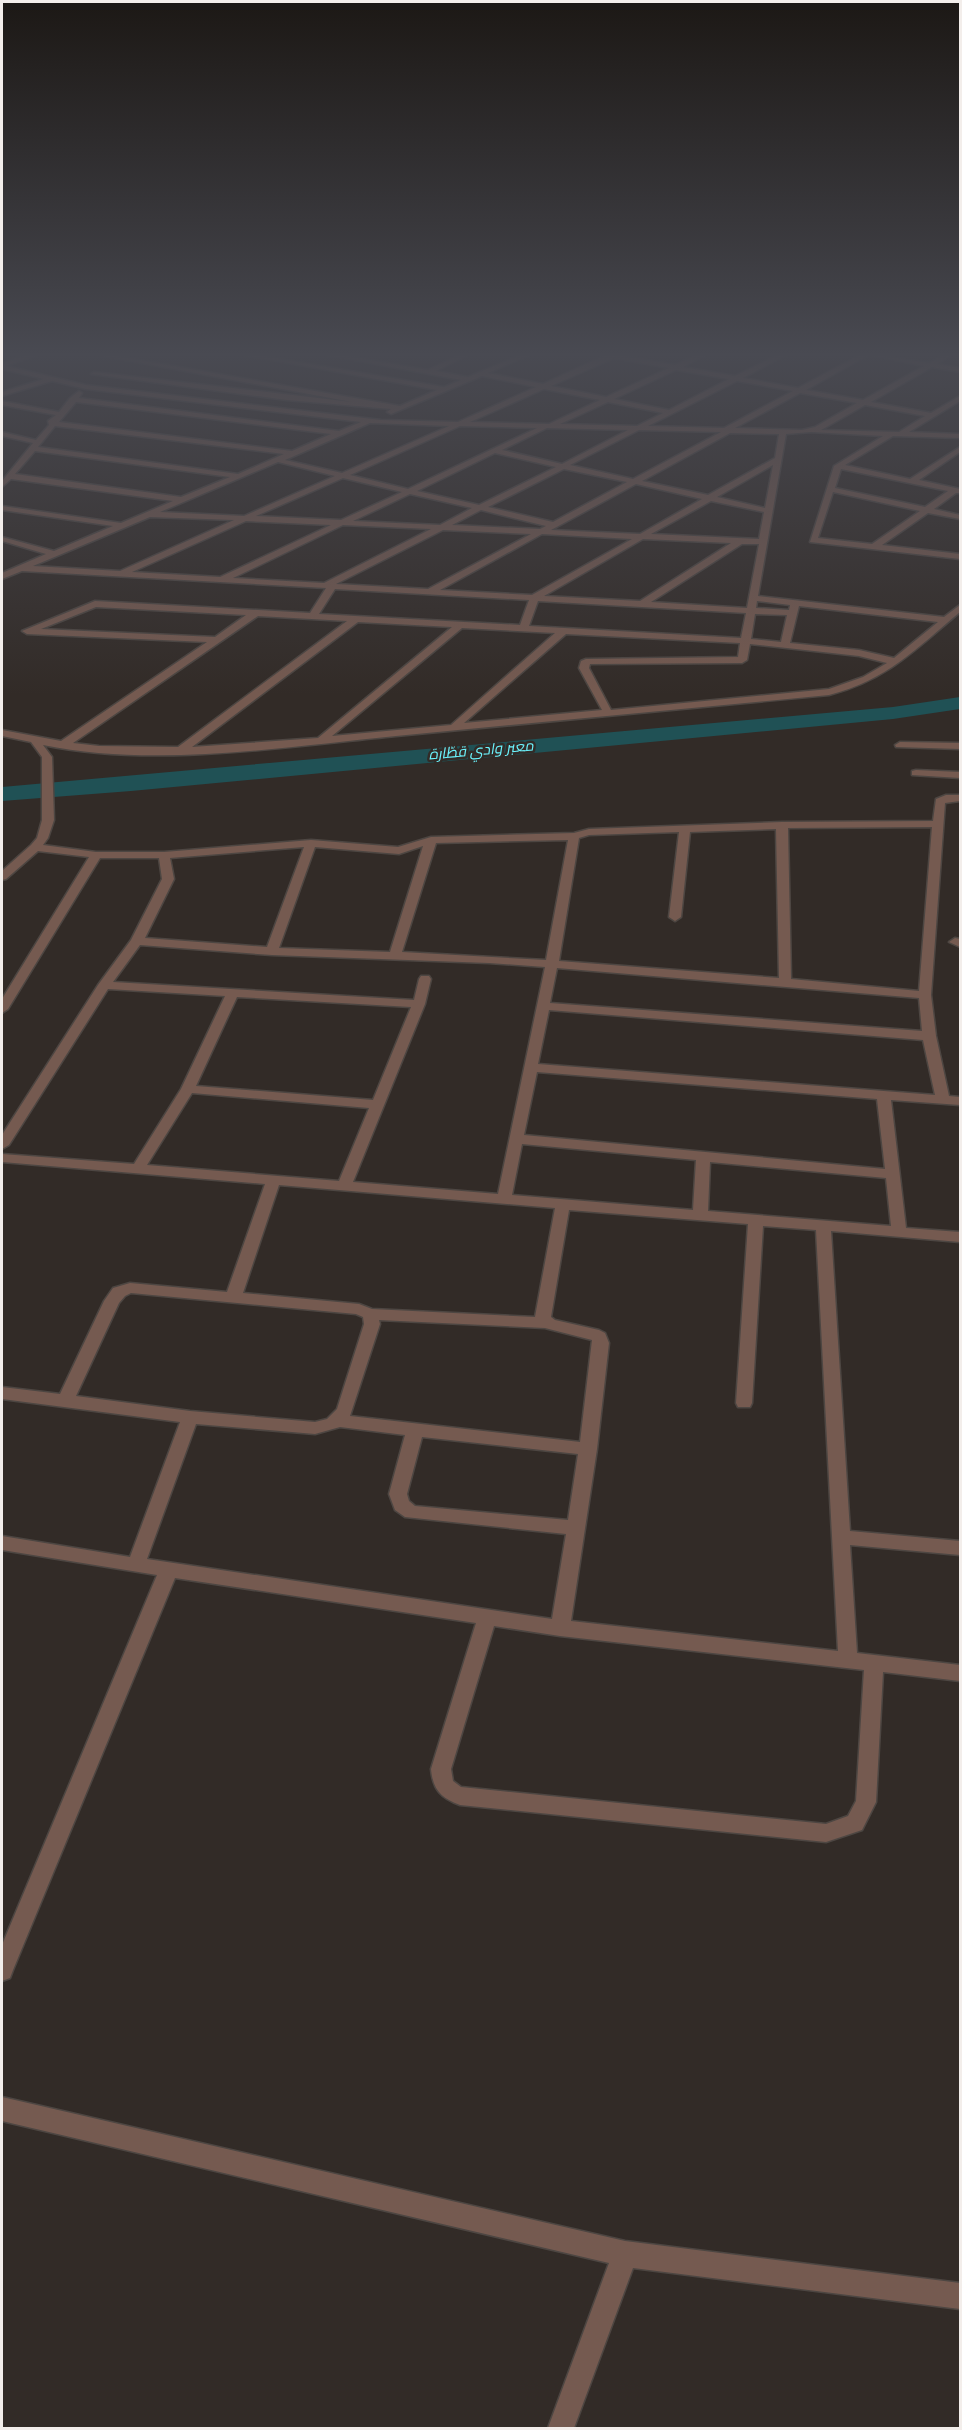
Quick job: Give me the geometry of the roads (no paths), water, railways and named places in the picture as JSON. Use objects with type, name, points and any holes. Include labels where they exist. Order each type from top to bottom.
[{"type":"street","points":[[2,485],[12,468]]},
{"type":"street","points":[[188,468],[238,476]]},
{"type":"street","points":[[2,576],[257,468]]},
{"type":"street","points":[[312,468],[553,525]]},
{"type":"street","points":[[121,574],[360,468]]},
{"type":"street","points":[[221,579],[457,468]]},
{"type":"street","points":[[313,616],[329,586],[557,468]]},
{"type":"street","points":[[574,468],[769,511]]},
{"type":"street","points":[[431,591],[658,468]]},
{"type":"street","points":[[524,628],[535,597],[762,468]]},
{"type":"street","points":[[608,713],[584,663],[596,660],[742,660],[776,468]]},
{"type":"street","points":[[837,468],[813,540],[960,557]]},
{"type":"street","points":[[850,468],[958,490]]},
{"type":"street","points":[[912,481],[931,468]]},
{"type":"street","points":[[9,476],[182,500]]},
{"type":"street","points":[[830,489],[960,517]]},
{"type":"street","points":[[874,547],[958,490]]},
{"type":"street","points":[[2,508],[121,525]]},
{"type":"street","points":[[148,514],[764,542]]},
{"type":"street","points":[[2,539],[54,554]]},
{"type":"street","points":[[643,603],[740,541]]},
{"type":"street","points":[[945,555],[960,544]]},
{"type":"street","points":[[2,567],[751,609],[794,608],[945,621]]},
{"type":"street","points":[[753,598],[794,608]]},
{"type":"street","points":[[216,640],[27,631],[95,604],[746,641],[859,653],[897,662]]},
{"type":"street","points":[[785,645],[794,608]]},
{"type":"street","points":[[2,733],[35,741],[77,747],[180,751],[321,740],[829,692],[864,682],[897,662],[960,608]]},
{"type":"street","points":[[63,745],[256,613]]},
{"type":"street","points":[[180,751],[356,619]]},
{"type":"street","points":[[321,740],[460,624]]},
{"type":"street","points":[[454,727],[564,630]]},
{"type":"street","points":[[2,878],[35,848],[42,838],[48,820],[46,757],[35,741]]},
{"type":"street","points":[[900,745],[960,746]]},
{"type":"street","points":[[46,757],[77,747]]},
{"type":"street","points":[[916,773],[960,775]]},
{"type":"street","points":[[943,1100],[929,1036],[925,995],[940,801],[946,798],[960,798]]},
{"type":"street","points":[[35,848],[96,855],[164,855],[193,850],[311,843],[399,851],[431,840],[574,836],[589,832],[782,825],[938,824]]},
{"type":"street","points":[[782,825],[785,982]]},
{"type":"street","points":[[675,916],[685,829]]},
{"type":"street","points":[[504,1199],[552,963],[574,836]]},
{"type":"street","points":[[395,954],[431,840]]},
{"type":"street","points":[[272,951],[311,843]]},
{"type":"street","points":[[2,1009],[96,855]]},
{"type":"street","points":[[2,1145],[105,984],[137,941],[168,879],[164,855]]},
{"type":"street","points":[[137,941],[272,951],[395,954],[552,963],[925,995]]},
{"type":"street","points":[[344,1187],[419,1004],[425,979]]},
{"type":"street","points":[[105,984],[232,994],[419,1004]]},
{"type":"street","points":[[138,1169],[188,1089],[232,994]]},
{"type":"street","points":[[542,1005],[929,1036]]},
{"type":"street","points":[[530,1067],[884,1097],[960,1101]]},
{"type":"street","points":[[188,1089],[378,1105]]},
{"type":"street","points":[[884,1097],[899,1232]]},
{"type":"street","points":[[516,1139],[892,1174]]},
{"type":"street","points":[[700,1215],[703,1156]]},
{"type":"street","points":[[2,1158],[960,1237]]},
{"type":"street","points":[[232,1298],[273,1181]]},
{"type":"street","points":[[546,1323],[543,1317],[562,1203]]},
{"type":"street","points":[[744,1403],[756,1220]]},
{"type":"street","points":[[823,1226],[848,1661]]},
{"type":"street","points":[[65,1401],[112,1301],[118,1292],[130,1288],[359,1309],[370,1314],[546,1323],[591,1332],[599,1336],[601,1343],[588,1449],[560,1628]]},
{"type":"street","points":[[338,1422],[345,1410],[372,1324],[370,1314]]},
{"type":"street","points":[[2,1393],[190,1417],[315,1428],[328,1427],[338,1422],[588,1449]]},
{"type":"street","points":[[136,1564],[190,1417]]},
{"type":"street","points":[[415,1430],[398,1494],[401,1505],[411,1512],[576,1528]]},
{"type":"street","points":[[841,1537],[960,1548]]},
{"type":"street","points":[[2,1543],[487,1619],[960,1672]]},
{"type":"street","points":[[2,1970],[169,1569]]},
{"type":"street","points":[[487,1619],[441,1769],[442,1783],[449,1792],[460,1796],[826,1833],[855,1823],[866,1802],[874,1664]]},
{"type":"street","points":[[2,2109],[625,2254],[960,2296]]},
{"type":"street","points":[[561,2428],[625,2254]]},
{"type":"waterway","name":"معبر وادي قطّارة","points":[[2,794],[893,713],[960,703]]}]
